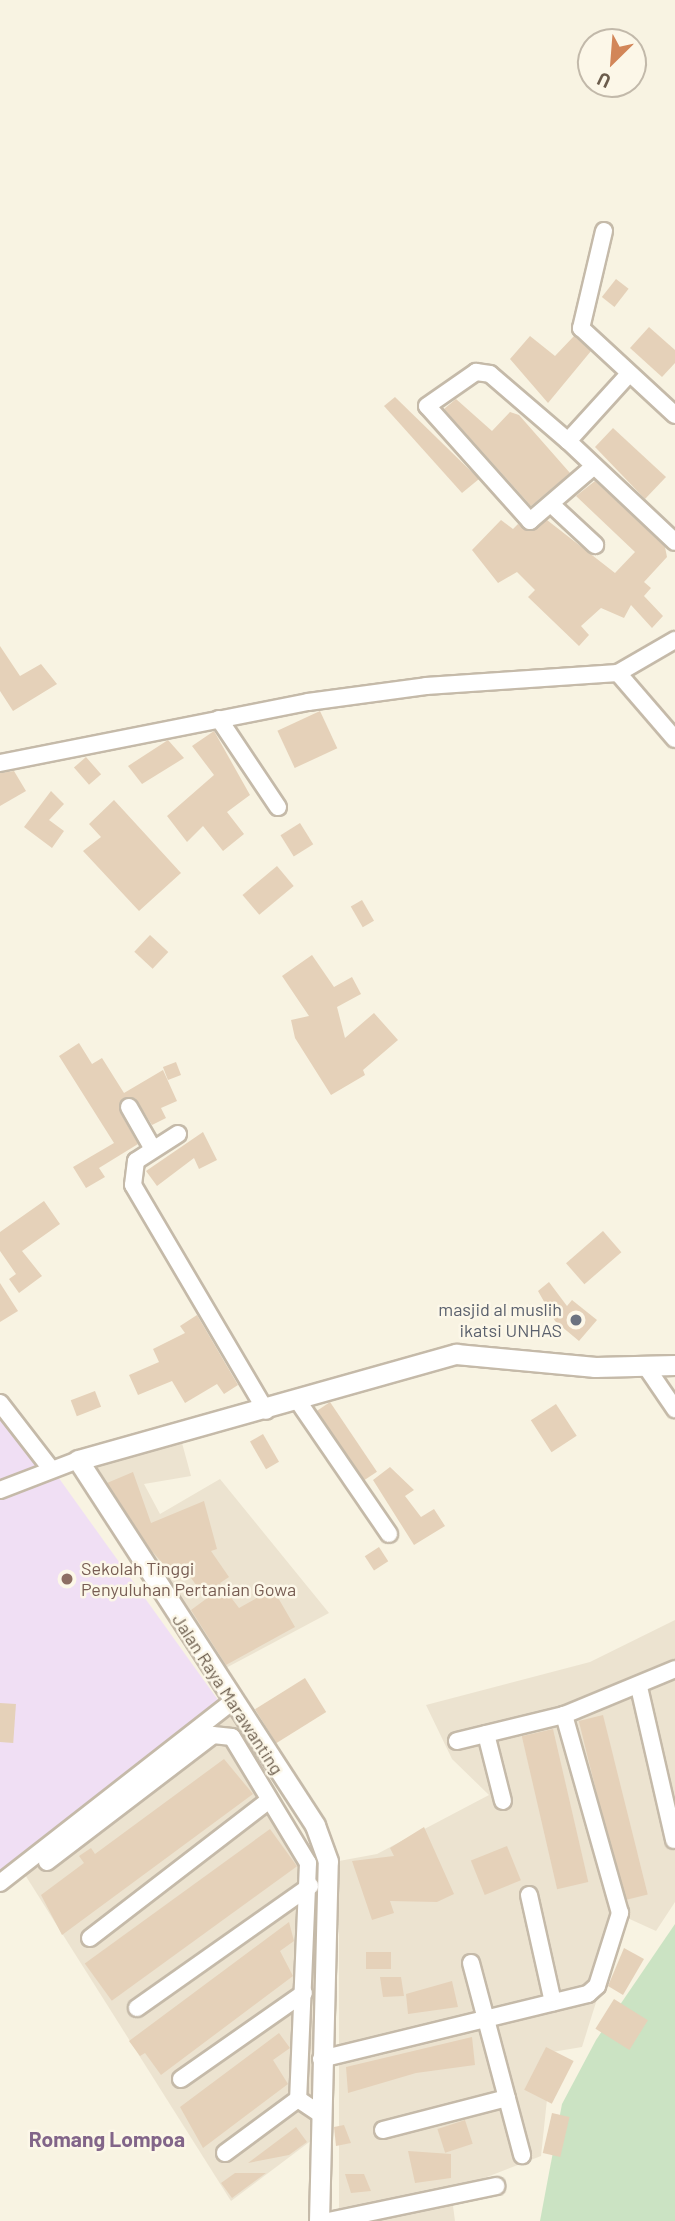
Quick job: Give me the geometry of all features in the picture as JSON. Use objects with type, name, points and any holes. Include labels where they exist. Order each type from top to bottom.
[{"type":"street","points":[[604,231],[581,328],[675,415]]},
{"type":"street","points":[[593,467],[536,521],[528,519],[427,406],[484,372],[568,441],[593,467],[675,540]]},
{"type":"street","points":[[568,441],[629,374]]},
{"type":"street","points":[[552,505],[595,545]]},
{"type":"street","points":[[0,763],[219,719],[426,686],[618,673],[675,640]]},
{"type":"street","points":[[618,673],[675,739]]},
{"type":"street","points":[[219,719],[278,807]]},
{"type":"street","points":[[129,1107],[153,1149]]},
{"type":"street","points":[[178,1134],[131,1166],[133,1185],[266,1411]]},
{"type":"street","points":[[0,1490],[78,1460],[266,1411],[456,1354],[648,1368],[675,1364]]},
{"type":"street","points":[[648,1368],[675,1409]]},
{"type":"street","points":[[298,1401],[389,1534]]},
{"type":"street","points":[[0,1403],[51,1469]]},
{"type":"street","name":"Jalan Raya Marawanting","points":[[78,1460],[315,1825],[328,1861],[319,2221]]},
{"type":"street","points":[[457,1741],[564,1715],[639,1687],[675,1669]]},
{"type":"street","points":[[639,1687],[674,1840]]},
{"type":"street","points":[[0,1883],[233,1702]]},
{"type":"street","points":[[321,2059],[553,2002],[597,1986],[620,1913],[564,1715]]},
{"type":"street","points":[[486,1734],[503,1801]]},
{"type":"street","points":[[47,1862],[213,1735],[232,1737],[308,1863],[310,1886],[298,2099]]},
{"type":"street","points":[[90,1938],[269,1800]]},
{"type":"street","points":[[137,2008],[310,1886]]},
{"type":"street","points":[[529,1895],[553,2002]]},
{"type":"street","points":[[471,1964],[522,2155]]},
{"type":"street","points":[[181,2079],[303,1993]]},
{"type":"street","points":[[383,2130],[507,2098]]},
{"type":"street","points":[[298,2099],[320,2114]]},
{"type":"street","points":[[225,2153],[298,2099]]},
{"type":"street","points":[[329,2221],[496,2186]]},
{"type":"shaded area","name":"Sekolah Tinggi Penyuluhan Pertanian Gowa","points":[[0,1396],[223,1707],[0,1872]]},
{"type":"shaded area","points":[[179,1432],[191,1476],[144,1484],[160,1514],[220,1479],[329,1613],[222,1670],[95,1475],[96,1459]]},
{"type":"shaded area","points":[[675,1620],[675,1902],[656,1931],[623,1916],[582,2047],[552,2052],[541,2156],[451,2191],[455,2221],[339,2221],[339,1861],[377,1854],[489,1795],[452,1759],[426,1705],[590,1662]]},
{"type":"shaded area","points":[[230,1713],[318,1862],[312,2140],[231,2201],[22,1870]]},
{"type":"green space","points":[[675,1924],[675,2221],[540,2221],[562,2104],[596,2040]]},
{"type":"building","points":[[616,279],[629,289],[614,307],[602,297]]},
{"type":"building","points":[[649,327],[675,350],[675,363],[662,377],[630,348]]},
{"type":"building","points":[[530,336],[555,356],[574,336],[591,351],[548,403],[510,359]]},
{"type":"building","points":[[395,397],[479,479],[462,493],[384,406]]},
{"type":"building","points":[[456,399],[492,431],[510,412],[519,415],[570,473],[531,506],[444,409]]},
{"type":"building","points":[[613,428],[666,477],[645,499],[595,447]]},
{"type":"building","points":[[595,481],[665,547],[667,557],[644,582],[651,588],[644,596],[663,616],[652,628],[631,605],[624,618],[601,608],[581,626],[589,635],[579,646],[528,597],[535,590],[517,572],[498,583],[472,550],[501,520],[513,529],[518,524],[531,531],[547,520],[615,573],[635,552],[576,496]]},
{"type":"building","points":[[0,646],[20,676],[41,664],[57,684],[13,711],[0,691]]},
{"type":"building","points":[[320,711],[337,748],[295,768],[277,731]]},
{"type":"building","points":[[214,731],[250,795],[227,812],[244,834],[223,851],[203,826],[187,842],[167,816],[214,775],[192,746]]},
{"type":"building","points":[[168,740],[184,758],[142,784],[128,766]]},
{"type":"building","points":[[86,757],[101,774],[89,785],[74,767]]},
{"type":"building","points":[[14,771],[26,791],[0,806],[0,773]]},
{"type":"building","points":[[51,791],[64,804],[49,820],[64,831],[52,848],[24,827]]},
{"type":"building","points":[[114,800],[181,873],[139,911],[83,851],[101,837],[89,824]]},
{"type":"building","points":[[300,823],[313,844],[294,856],[280,835]]},
{"type":"building","points":[[277,866],[294,886],[259,915],[243,895]]},
{"type":"building","points":[[362,900],[374,921],[363,927],[351,906]]},
{"type":"building","points":[[150,935],[168,952],[153,969],[134,952]]},
{"type":"building","points":[[312,955],[334,987],[352,977],[361,994],[337,1007],[345,1038],[374,1013],[398,1040],[363,1070],[365,1075],[331,1095],[295,1038],[291,1020],[309,1016],[282,976]]},
{"type":"building","points":[[79,1043],[92,1064],[102,1058],[124,1093],[163,1070],[177,1101],[161,1108],[166,1118],[152,1125],[135,1098],[123,1098],[120,1112],[138,1144],[99,1168],[105,1177],[86,1188],[73,1167],[114,1143],[59,1056]]},
{"type":"building","points":[[176,1062],[181,1075],[168,1080],[163,1067]]},
{"type":"building","points":[[203,1132],[217,1160],[199,1169],[194,1158],[157,1186],[146,1171]]},
{"type":"building","points":[[44,1201],[60,1224],[22,1251],[42,1276],[19,1293],[9,1279],[16,1274],[0,1251],[0,1232]]},
{"type":"building","points":[[603,1231],[621,1252],[584,1284],[566,1263]]},
{"type":"building","name":"masjid al muslih ikatsi UNHAS","points":[[549,1282],[567,1306],[572,1300],[597,1320],[579,1341],[555,1321],[538,1291]]},
{"type":"building","points":[[0,1283],[18,1311],[0,1322]]},
{"type":"building","points":[[197,1315],[238,1385],[224,1394],[217,1384],[185,1403],[172,1381],[138,1395],[129,1375],[159,1362],[153,1349],[185,1333],[180,1326]]},
{"type":"building","points":[[95,1391],[101,1407],[77,1416],[71,1400]]},
{"type":"building","points":[[330,1402],[377,1472],[364,1481],[317,1411]]},
{"type":"building","points":[[556,1404],[577,1436],[552,1452],[531,1420]]},
{"type":"building","points":[[263,1434],[279,1462],[266,1469],[250,1442]]},
{"type":"building","points":[[390,1467],[414,1490],[405,1496],[421,1517],[434,1509],[445,1526],[414,1545],[373,1480]]},
{"type":"building","points":[[133,1472],[151,1523],[204,1501],[217,1549],[211,1551],[229,1577],[220,1583],[239,1608],[273,1589],[295,1627],[226,1665],[191,1610],[206,1599],[184,1568],[173,1575],[150,1549],[107,1483]]},
{"type":"building","points":[[379,1547],[388,1561],[374,1571],[365,1556]]},
{"type":"building","points":[[305,1678],[326,1712],[276,1743],[255,1709]]},
{"type":"building","points":[[0,1703],[16,1704],[13,1743],[0,1742]]},
{"type":"building","points":[[603,1715],[648,1895],[623,1901],[579,1721]]},
{"type":"building","points":[[553,1729],[588,1882],[557,1889],[522,1736]]},
{"type":"building","points":[[224,1759],[253,1794],[62,1935],[41,1895],[84,1863],[79,1856],[91,1848],[95,1854]]},
{"type":"building","points":[[424,1827],[454,1894],[437,1902],[390,1901],[394,1913],[372,1920],[352,1861],[394,1856],[390,1848]]},
{"type":"building","points":[[270,1829],[297,1866],[112,2001],[85,1964]]},
{"type":"building","points":[[507,1846],[521,1880],[485,1895],[471,1861]]},
{"type":"building","points":[[289,1922],[294,1941],[280,1951],[293,1976],[161,2075],[145,2053],[140,2056],[129,2041]]},
{"type":"building","points":[[624,1948],[644,1959],[623,1995],[608,1986]]},
{"type":"building","points":[[366,1952],[391,1952],[391,1969],[366,1969]]},
{"type":"building","points":[[380,1977],[401,1977],[404,1996],[383,1997]]},
{"type":"building","points":[[452,1981],[458,2007],[408,2014],[406,1994]]},
{"type":"building","points":[[614,1999],[648,2020],[629,2050],[595,2029]]},
{"type":"building","points":[[279,2033],[290,2048],[273,2060],[288,2084],[203,2148],[180,2107]]},
{"type":"building","points":[[472,2037],[475,2065],[416,2073],[348,2093],[346,2067]]},
{"type":"building","points":[[546,2047],[574,2061],[552,2104],[524,2090]]},
{"type":"building","points":[[552,2113],[570,2117],[560,2157],[543,2153]]},
{"type":"building","points":[[465,2120],[473,2144],[445,2153],[437,2129]]},
{"type":"building","points":[[344,2125],[351,2143],[336,2146],[334,2127]]},
{"type":"building","points":[[296,2127],[307,2142],[289,2155],[248,2163]]},
{"type":"building","points":[[408,2151],[451,2154],[451,2178],[415,2183]]},
{"type":"building","points":[[235,2173],[266,2173],[232,2198],[221,2183]]},
{"type":"building","points":[[345,2174],[364,2174],[371,2191],[351,2193]]},
{"type":"place","name":"masjid al muslih ikatsi UNHAS","points":[[576,1320]]},
{"type":"place","name":"Sekolah Tinggi Penyuluhan Pertanian Gowa","points":[[67,1579]]},
{"type":"district","name":"Romang Lompoa","points":[[107,2139]]}]
